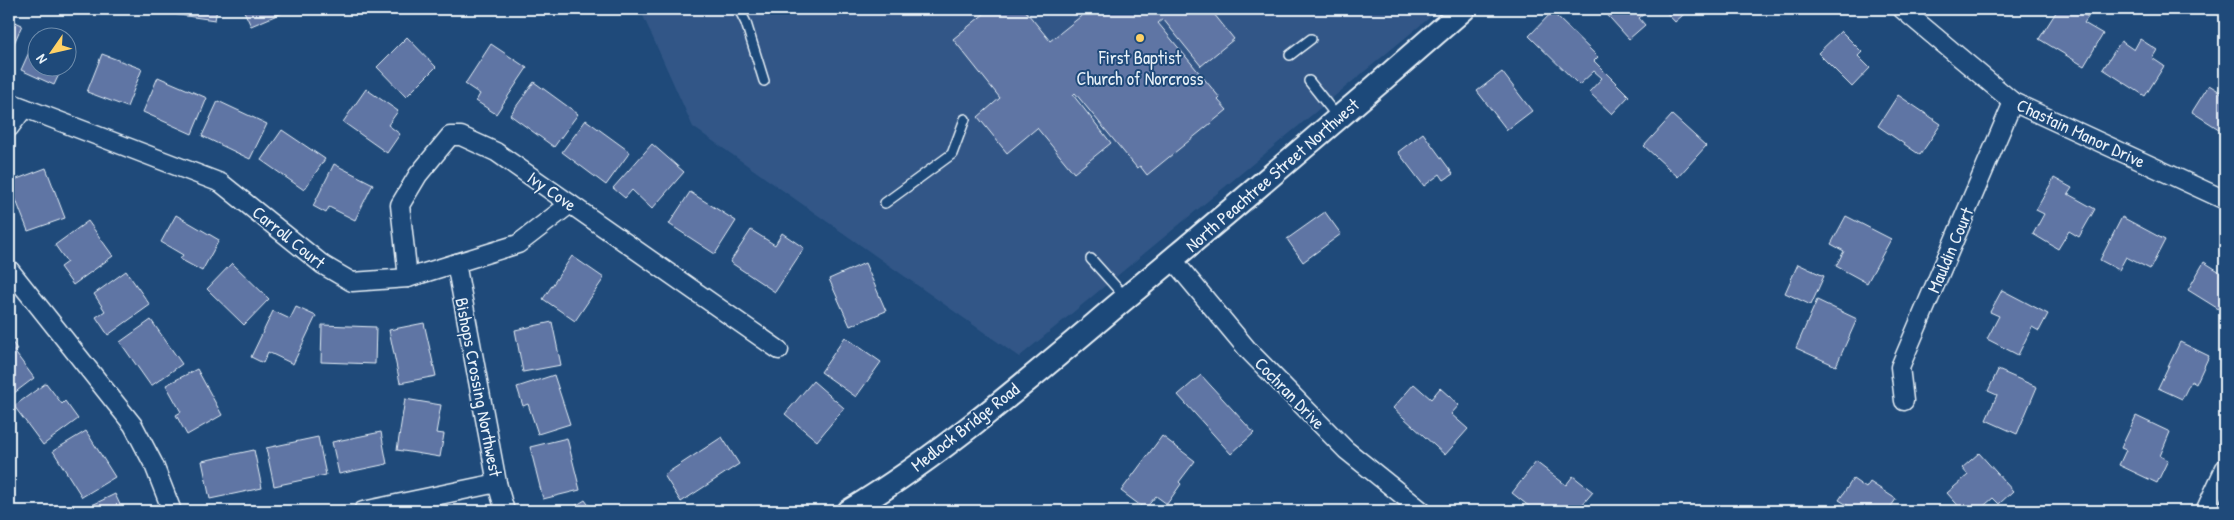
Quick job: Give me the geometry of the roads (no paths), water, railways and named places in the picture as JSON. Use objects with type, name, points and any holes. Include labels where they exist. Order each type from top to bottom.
[{"type":"street","name":"North Peachtree Street Northwest","points":[[1078,339],[1339,119],[1463,9]]},
{"type":"street","name":"Chastain Manor Drive","points":[[1902,9],[2013,102],[2225,200]]},
{"type":"street","name":"Mauldin Court","points":[[1904,401],[1900,367],[2013,102]]},
{"type":"street","points":[[9,128],[17,105]]},
{"type":"street","name":"Carroll Court","points":[[17,105],[222,183],[323,266],[352,282],[408,278],[518,244],[570,204]]},
{"type":"street","name":"Ivy Cove","points":[[408,278],[400,205],[418,175],[450,136],[461,136],[496,152],[779,350]]},
{"type":"street","name":"Cochran Drive","points":[[1172,260],[1248,350],[1346,450],[1422,511]]},
{"type":"street","name":"Bishops Crossing Northwest","points":[[456,263],[497,483],[505,511]]},
{"type":"street","points":[[9,269],[133,425],[154,465],[172,511]]},
{"type":"street","name":"Medlock Bridge Road","points":[[863,508],[980,418],[1078,339]]},
{"type":"street","points":[[2206,511],[2225,468]]},
{"type":"street","points":[[363,511],[497,483]]},
{"type":"lane","points":[[738,9],[746,23],[764,80]]},
{"type":"lane","points":[[1290,55],[1311,39]]},
{"type":"lane","points":[[1309,81],[1339,119]]},
{"type":"lane","points":[[885,203],[952,154],[965,119]]},
{"type":"lane","points":[[1091,259],[1126,298]]},
{"type":"place","name":"First Baptist Church of Norcross","points":[[1140,38]]}]
